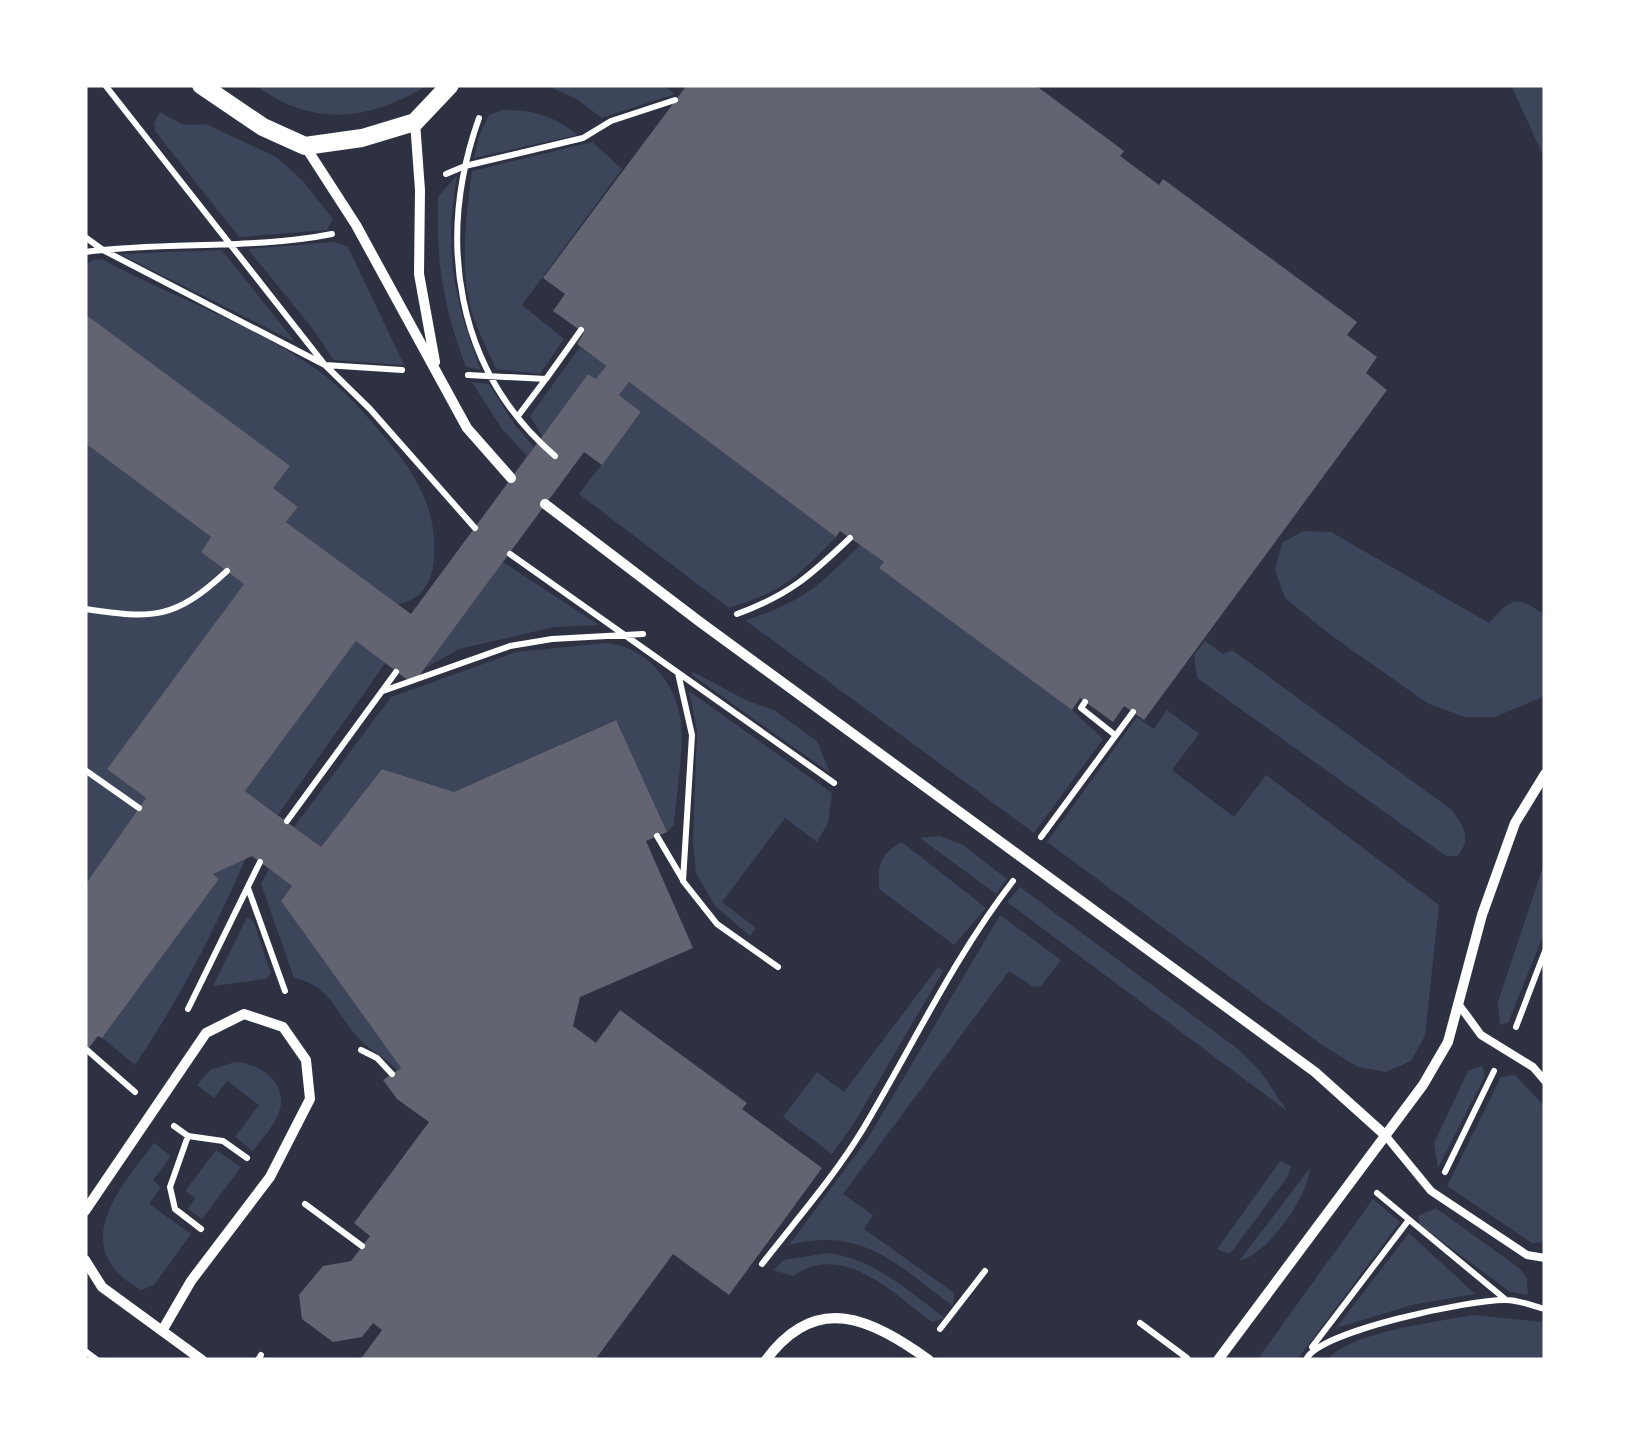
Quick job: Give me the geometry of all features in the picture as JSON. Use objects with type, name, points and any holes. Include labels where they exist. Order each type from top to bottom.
[{"type":"street","points":[[201,85],[262,126],[304,146],[356,225],[467,428],[511,478]]},
{"type":"street","points":[[304,146],[362,138],[415,122],[450,85]]},
{"type":"street","points":[[415,122],[420,190],[419,274],[437,373]]},
{"type":"street","points":[[546,504],[716,634],[1315,1072],[1385,1135]]},
{"type":"street","points":[[1218,1360],[1385,1135],[1448,1042],[1482,915],[1516,823],[1545,774]]},
{"type":"street","points":[[85,1211],[206,1034],[244,1014],[283,1027],[306,1060],[310,1099],[270,1178],[192,1281],[162,1331]]},
{"type":"street","points":[[85,1260],[102,1287],[202,1360]]},
{"type":"street","points":[[766,1360],[798,1328],[834,1316],[869,1323],[929,1360]]},
{"type":"lane","points":[[1460,1006],[1481,1035],[1533,1067],[1545,1081]]},
{"type":"lane","points":[[1385,1135],[1432,1191],[1526,1255],[1545,1258]]},
{"type":"path","points":[[105,85],[326,365],[475,528]]},
{"type":"path","points":[[441,177],[465,166],[583,138],[612,121],[675,100]]},
{"type":"path","points":[[479,118],[465,166],[456,263],[464,310],[489,376],[518,416],[555,456]]},
{"type":"path","points":[[85,252],[174,244],[233,244],[343,232]]},
{"type":"path","points":[[85,237],[103,250],[326,365],[410,370]]},
{"type":"path","points":[[518,416],[580,330]]},
{"type":"path","points":[[468,375],[546,379]]},
{"type":"path","points":[[736,615],[804,582],[850,538]]},
{"type":"path","points":[[510,554],[834,783]]},
{"type":"path","points":[[85,608],[163,615],[197,599],[227,571]]},
{"type":"path","points":[[382,691],[510,646],[552,639],[642,634]]},
{"type":"path","points":[[286,822],[396,672]]},
{"type":"path","points":[[678,672],[692,735],[683,881]]},
{"type":"path","points":[[1085,702],[1081,708],[1115,735]]},
{"type":"path","points":[[1040,838],[1132,712]]},
{"type":"path","points":[[85,770],[139,808]]},
{"type":"path","points":[[657,836],[683,881],[716,924],[778,967]]},
{"type":"path","points":[[188,1009],[260,862]]},
{"type":"path","points":[[762,1264],[860,1134],[952,975],[1013,881]]},
{"type":"path","points":[[248,886],[286,991]]},
{"type":"path","points":[[1526,1036],[1516,1029],[1545,952]]},
{"type":"path","points":[[87,1050],[131,1086]]},
{"type":"path","points":[[361,1050],[377,1058],[392,1074]]},
{"type":"path","points":[[1441,1179],[1483,1099],[1496,1065]]},
{"type":"path","points":[[168,1122],[188,1136],[223,1141],[247,1158]]},
{"type":"path","points":[[188,1136],[170,1187],[176,1209],[220,1242]]},
{"type":"path","points":[[1378,1193],[1506,1300]]},
{"type":"path","points":[[305,1204],[362,1246]]},
{"type":"path","points":[[1307,1356],[1408,1221]]},
{"type":"path","points":[[940,1329],[984,1272]]},
{"type":"path","points":[[1307,1356],[1331,1339],[1439,1309],[1506,1300],[1545,1309]]},
{"type":"path","points":[[1140,1323],[1187,1358]]},
{"type":"path","points":[[85,1351],[97,1360]]},
{"type":"shaded area","points":[[255,85],[428,85],[384,106],[341,115],[298,108]]},
{"type":"shaded area","points":[[545,85],[663,85],[675,94],[602,118],[575,98]]},
{"type":"shaded area","points":[[1511,85],[1545,85],[1545,160]]},
{"type":"shaded area","points":[[502,110],[542,115],[577,135],[474,158],[489,115]]},
{"type":"shaded area","points":[[160,112],[183,125],[206,124],[276,157],[303,181],[333,219],[327,230],[239,237],[155,131],[154,123]]},
{"type":"shaded area","points":[[592,142],[622,169],[522,305],[564,339],[540,374],[496,369],[474,319],[466,283],[465,245],[472,171]]},
{"type":"shaded area","points":[[457,175],[451,252],[458,297],[481,370],[466,367],[452,324],[440,264],[438,197]]},
{"type":"shaded area","points":[[334,242],[348,247],[404,365],[334,360],[248,249]]},
{"type":"shaded area","points":[[222,250],[295,342],[120,254]]},
{"type":"shaded area","points":[[94,259],[104,260],[278,345],[329,379],[354,402],[402,459],[425,498],[433,527],[433,568],[417,596],[393,605],[286,522],[298,507],[273,488],[289,467],[85,315],[85,265]]},
{"type":"shaded area","points":[[580,347],[606,366],[596,379],[588,374],[542,436],[530,416]]},
{"type":"shaded area","points":[[472,382],[489,384],[534,447],[527,456],[502,429]]},
{"type":"shaded area","points":[[629,382],[836,537],[788,582],[729,608],[579,494],[641,413],[619,395]]},
{"type":"shaded area","points":[[85,443],[211,537],[201,552],[244,584],[108,768],[146,798],[85,885]]},
{"type":"shaded area","points":[[1303,531],[1331,532],[1489,623],[1514,602],[1527,604],[1545,615],[1545,696],[1495,717],[1464,717],[1427,703],[1285,598],[1275,570],[1282,543]]},
{"type":"shaded area","points":[[860,545],[884,562],[880,568],[1072,710],[1103,739],[1034,833],[745,620],[781,607],[809,591]]},
{"type":"shaded area","points":[[503,562],[599,625],[554,627],[459,649],[424,669]]},
{"type":"shaded area","points":[[356,641],[386,662],[278,815],[245,791]]},
{"type":"shaded area","points":[[1205,641],[1223,654],[1232,650],[1452,810],[1465,833],[1458,856],[1446,856],[1197,678],[1194,655]]},
{"type":"shaded area","points":[[605,643],[620,645],[645,658],[665,680],[678,707],[681,760],[674,825],[667,832],[615,720],[454,792],[382,769],[321,847],[294,827],[391,697],[516,652]]},
{"type":"shaded area","points":[[693,672],[774,710],[817,741],[830,773],[692,675]]},
{"type":"shaded area","points":[[689,691],[832,793],[828,823],[817,842],[785,818],[722,902],[756,928],[750,936],[715,906],[696,873],[693,841],[697,730]]},
{"type":"shaded area","points":[[1167,710],[1199,734],[1172,770],[1234,817],[1266,775],[1439,905],[1425,1036],[1411,1061],[1386,1072],[1358,1067],[1325,1047],[1047,842],[1137,717],[1154,729]]},
{"type":"shaded area","points":[[940,836],[963,845],[1007,879],[996,894],[920,838]]},
{"type":"shaded area","points":[[902,842],[986,908],[954,945],[879,889],[882,861]]},
{"type":"shaded area","points":[[246,858],[195,964],[135,1065],[102,1038],[219,879],[213,874]]},
{"type":"shaded area","points":[[1545,861],[1545,931],[1508,1023],[1500,1025],[1498,1002]]},
{"type":"shaded area","points":[[269,869],[292,886],[281,901],[401,1068],[397,1070],[367,1046],[319,989],[294,978],[261,884]]},
{"type":"shaded area","points":[[1020,887],[1238,1049],[1260,1071],[1287,1111],[1007,902]]},
{"type":"shaded area","points":[[1000,915],[1061,960],[1041,986],[1034,987],[1009,971],[843,1194],[873,1215],[864,1229],[954,1293],[953,1306],[896,1264],[859,1245],[815,1240],[789,1245],[868,1138]]},
{"type":"shaded area","points":[[247,917],[254,922],[271,974],[266,979],[213,986]]},
{"type":"shaded area","points":[[938,967],[943,971],[832,1154],[783,1117],[817,1072],[844,1092]]},
{"type":"shaded area","points":[[235,1062],[262,1070],[275,1083],[281,1099],[278,1115],[253,1151],[235,1137],[259,1105],[227,1081],[214,1098],[197,1085],[210,1070]]},
{"type":"shaded area","points":[[1482,1066],[1485,1076],[1438,1168],[1434,1143],[1468,1071]]},
{"type":"shaded area","points":[[1515,1075],[1545,1107],[1545,1242],[1532,1243],[1447,1186],[1501,1077]]},
{"type":"shaded area","points":[[154,1143],[171,1156],[153,1180],[161,1187],[149,1204],[191,1234],[154,1285],[141,1290],[119,1274],[106,1256],[103,1237],[115,1199]]},
{"type":"shaded area","points":[[216,1150],[241,1167],[202,1219],[188,1209],[195,1198],[185,1191]]},
{"type":"shaded area","points":[[1280,1161],[1291,1166],[1288,1176],[1230,1254],[1217,1249]]},
{"type":"shaded area","points":[[1310,1168],[1302,1194],[1285,1223],[1262,1248],[1239,1261]]},
{"type":"shaded area","points":[[1373,1199],[1400,1222],[1297,1360],[1257,1360]]},
{"type":"shaded area","points":[[1436,1208],[1519,1268],[1527,1278],[1528,1295],[1510,1292],[1420,1225],[1418,1216]]},
{"type":"shaded area","points":[[1409,1233],[1475,1294],[1412,1305],[1336,1328]]},
{"type":"shaded area","points":[[828,1253],[876,1269],[945,1318],[932,1322],[883,1285],[849,1267],[830,1264],[793,1276],[774,1270],[783,1260]]},
{"type":"shaded area","points":[[1472,1315],[1545,1322],[1545,1360],[1328,1360],[1339,1350],[1373,1335]]},
{"type":"building","points":[[687,85],[1035,85],[1124,151],[1120,156],[1159,185],[1163,179],[1357,322],[1347,335],[1377,357],[1366,373],[1387,390],[1144,720],[1124,706],[1113,722],[1080,698],[1072,710],[879,568],[884,562],[840,531],[836,537],[629,382],[619,395],[641,412],[602,465],[584,452],[413,684],[356,641],[245,791],[321,847],[382,769],[454,792],[616,720],[667,832],[646,841],[693,948],[580,997],[573,1026],[596,1043],[620,1010],[747,1103],[742,1109],[822,1168],[729,1295],[673,1254],[595,1360],[360,1360],[382,1330],[373,1323],[362,1337],[333,1342],[302,1319],[299,1295],[323,1266],[351,1261],[370,1236],[354,1223],[429,1122],[397,1099],[383,1080],[401,1068],[281,901],[292,886],[252,856],[213,874],[219,879],[102,1038],[98,1036],[85,1053],[85,885],[146,798],[107,769],[244,584],[201,552],[211,537],[85,443],[85,314],[290,466],[273,488],[298,507],[286,522],[411,614],[588,374],[596,379],[606,366],[577,344],[584,333],[553,311],[565,294],[543,278]]}]
